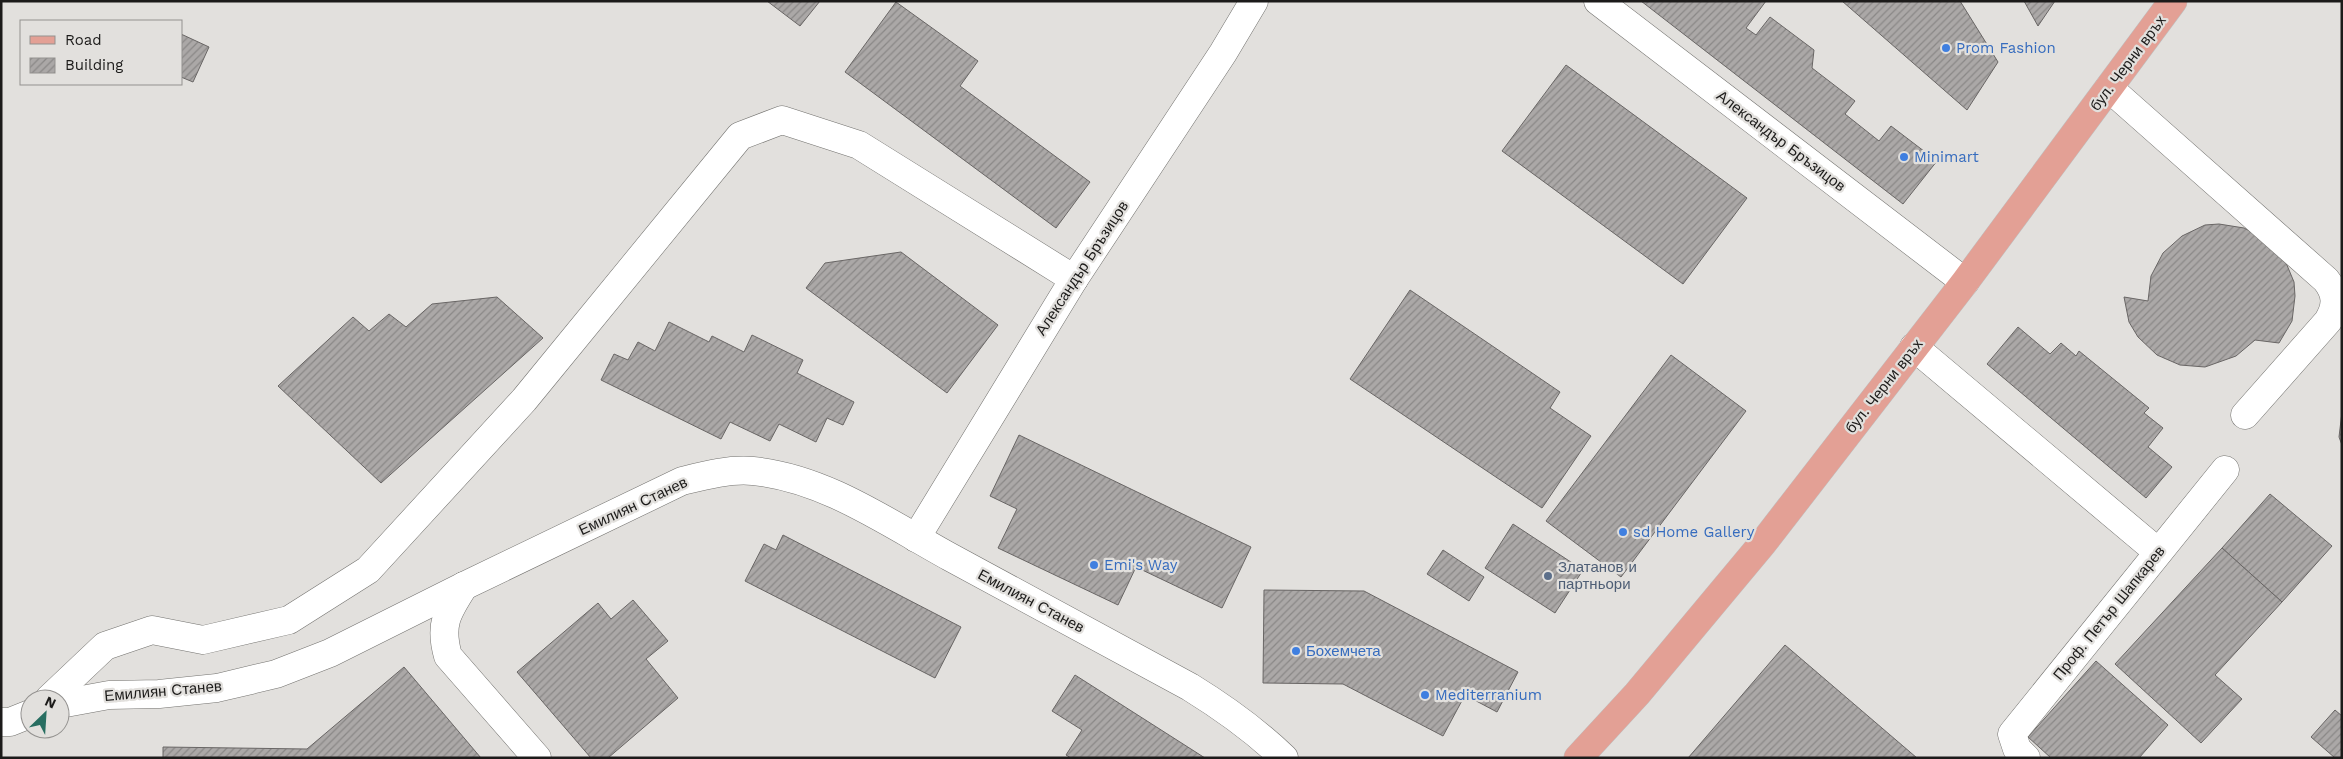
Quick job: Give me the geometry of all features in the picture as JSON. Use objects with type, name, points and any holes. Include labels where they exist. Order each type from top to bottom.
[{"type":"main road","name":"бул. Черни връх","points":[[1578,758],[1637,694],[1763,543],[1965,282],[2173,1]]},
{"type":"street","name":"Александър Бръзицов","points":[[916,538],[1074,279],[1223,53],[1254,1]]},
{"type":"street","name":"Александър Бръзицов","points":[[1598,1],[1965,282]]},
{"type":"street","points":[[2109,88],[2326,280],[2333,289],[2335,306],[2328,321],[2245,415]]},
{"type":"street","points":[[60,689],[105,646],[152,630],[203,640],[289,620],[368,570],[524,400],[740,136],[782,120],[859,145],[1074,279]]},
{"type":"street","points":[[1914,347],[2158,552]]},
{"type":"street","name":"Проф. Петър Шапкарев","points":[[2026,758],[2017,749],[2012,734],[2225,470]]},
{"type":"street","name":"Емилиян Станев","points":[[70,702],[109,695],[159,694],[218,688],[276,674],[330,653],[682,481],[718,472],[753,471],[792,479],[827,490],[916,538],[1190,687],[1229,711],[1266,740],[1284,758]]},
{"type":"street","points":[[464,586],[448,611],[443,626],[448,656],[537,758]]},
{"type":"street","points":[[1,722],[10,722],[20,718]]},
{"type":"building","points":[[767,1],[820,1],[800,26]]},
{"type":"building","points":[[1641,1],[1766,1],[1746,28],[1756,35],[1770,17],[1814,50],[1812,68],[1855,101],[1845,114],[1879,141],[1891,126],[1937,161],[1903,204]]},
{"type":"building","points":[[1842,1],[1960,1],[1998,62],[1967,110]]},
{"type":"building","points":[[2024,1],[2055,1],[2038,26]]},
{"type":"building","points":[[896,2],[978,61],[960,86],[1090,182],[1056,228],[845,72]]},
{"type":"building","points":[[182,34],[209,47],[193,82],[182,77]]},
{"type":"building","points":[[1566,65],[1747,198],[1683,284],[1502,151]]},
{"type":"building","points":[[2219,224],[2244,228],[2267,240],[2284,258],[2294,282],[2295,296],[2292,321],[2279,343],[2255,340],[2236,356],[2205,367],[2180,365],[2157,355],[2138,337],[2129,322],[2124,297],[2148,301],[2151,276],[2163,253],[2182,236],[2205,225]]},
{"type":"building","points":[[901,252],[998,325],[947,393],[806,288],[825,263]]},
{"type":"building","points":[[1410,290],[1560,392],[1550,408],[1591,436],[1542,508],[1350,379]]},
{"type":"building","points":[[497,297],[543,338],[381,483],[278,386],[353,317],[369,331],[389,314],[406,327],[432,304]]},
{"type":"building","points":[[669,322],[709,342],[712,336],[744,352],[752,335],[803,360],[797,373],[854,402],[843,425],[827,418],[816,442],[779,424],[770,441],[730,422],[721,439],[601,380],[614,354],[628,360],[638,342],[655,351]]},
{"type":"building","points":[[2018,327],[2050,354],[2061,343],[2076,356],[2079,351],[2149,408],[2144,413],[2163,428],[2148,447],[2172,467],[2146,498],[1987,364]]},
{"type":"building","points":[[1671,355],[1746,411],[1621,577],[1546,521]]},
{"type":"building","points":[[2342,412],[2342,445],[2339,437]]},
{"type":"building","points":[[1019,435],[1251,547],[1222,608],[1136,567],[1118,605],[998,548],[1017,509],[990,496]]},
{"type":"building","points":[[2270,494],[2332,546],[2282,602],[2222,548]]},
{"type":"building","points":[[1513,524],[1583,570],[1555,613],[1485,568]]},
{"type":"building","points":[[783,535],[961,627],[935,678],[745,581],[764,544],[776,550]]},
{"type":"building","points":[[2222,548],[2282,602],[2215,675],[2242,699],[2201,743],[2115,664]]},
{"type":"building","points":[[1443,550],[1484,577],[1469,601],[1427,574]]},
{"type":"building","points":[[1264,590],[1364,591],[1518,672],[1497,712],[1465,695],[1443,736],[1343,684],[1263,683]]},
{"type":"building","points":[[633,600],[668,641],[646,659],[678,698],[608,758],[591,758],[517,672],[598,603],[611,619]]},
{"type":"building","points":[[1785,645],[1917,758],[1688,758]]},
{"type":"building","points":[[2096,661],[2168,725],[2139,758],[2051,758],[2028,737]]},
{"type":"building","points":[[404,667],[481,758],[163,758],[163,747],[307,749]]},
{"type":"building","points":[[1075,675],[1205,758],[1071,758],[1066,755],[1082,730],[1052,711]]},
{"type":"building","points":[[2335,710],[2342,716],[2342,758],[2335,758],[2311,737]]},
{"type":"place","name":"Prom Fashion","points":[[1946,48]]},
{"type":"place","name":"Minimart","points":[[1904,157]]},
{"type":"place","name":"sd Home Gallery","points":[[1623,532]]},
{"type":"place","name":"Emi's Way","points":[[1094,565]]},
{"type":"place","name":"Златанов и партньори","points":[[1548,576]]},
{"type":"place","name":"Бохемчета","points":[[1296,651]]},
{"type":"place","name":"Mediterranium","points":[[1425,695]]}]
